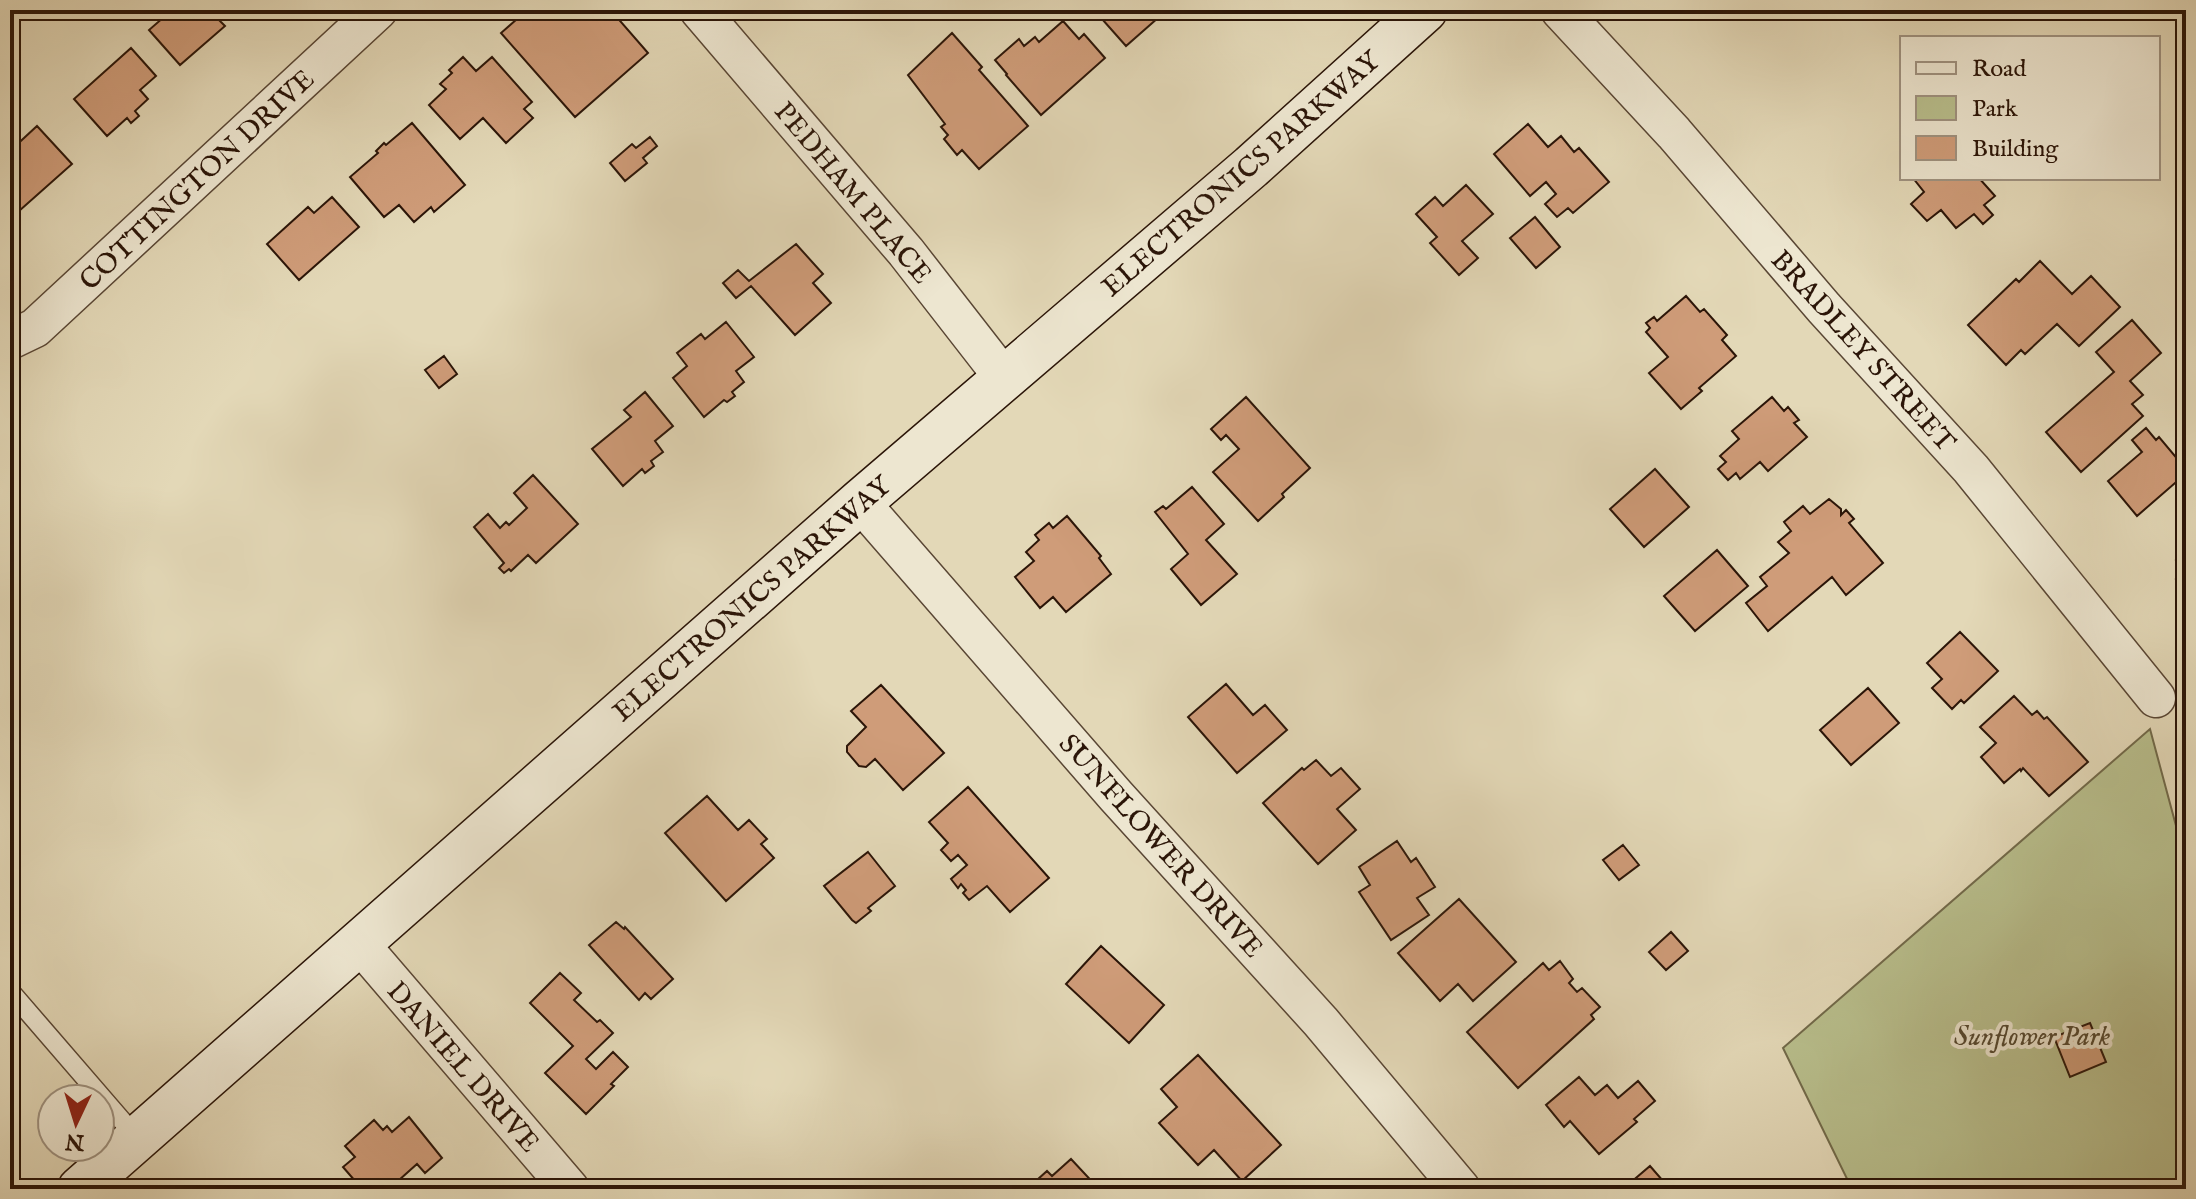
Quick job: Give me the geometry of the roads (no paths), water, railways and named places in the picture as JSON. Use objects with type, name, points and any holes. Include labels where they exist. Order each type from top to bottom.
[{"type":"main road","name":"ELECTRONICS PARKWAY","points":[[80,1189],[860,502],[1251,167],[1425,10]]},
{"type":"street","name":"COTTINGTON DRIVE","points":[[10,340],[35,328],[378,10]]},
{"type":"street","name":"PEDHAM PLACE","points":[[699,10],[906,252],[1004,378]]},
{"type":"street","name":"BRADLEY STREET","points":[[1560,10],[1674,133],[1824,308],[1971,469],[2156,698]]},
{"type":"street","name":"SUNFLOWER DRIVE","points":[[860,502],[1116,796],[1321,1022],[1461,1189]]},
{"type":"street","name":"DANIEL DRIVE","points":[[359,943],[570,1189]]},
{"type":"lane","points":[[10,991],[137,1138]]},
{"type":"park label","name":"Sunflower Park","points":[[2032,1035]]}]
